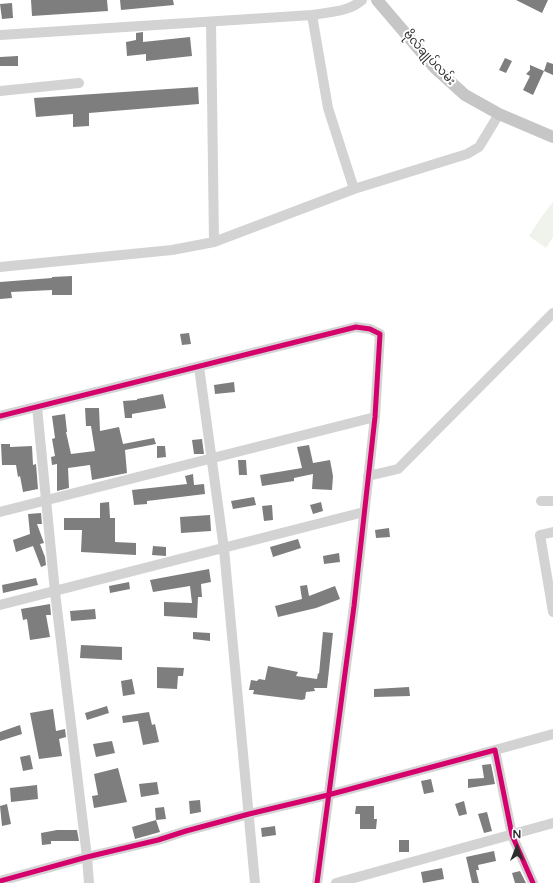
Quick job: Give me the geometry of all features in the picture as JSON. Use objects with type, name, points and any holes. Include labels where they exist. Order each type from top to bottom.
[{"type":"main road","name":"ဗိုလ်ချုပ်လမ်း","points":[[377,0],[435,68],[465,95],[499,114],[553,137]]},
{"type":"street","points":[[0,36],[312,14],[347,9],[356,6],[362,0]]},
{"type":"street","points":[[312,14],[328,108],[354,189]]},
{"type":"street","points":[[211,22],[214,242]]},
{"type":"street","points":[[0,91],[79,83]]},
{"type":"street","points":[[0,267],[172,250],[214,242],[354,189],[467,154],[479,147],[499,114]]},
{"type":"street","points":[[368,476],[398,469],[553,313]]},
{"type":"street","points":[[0,416],[356,327],[370,329],[380,334],[375,417],[354,606],[317,883]]},
{"type":"street","points":[[199,367],[224,549],[255,883]]},
{"type":"street","points":[[37,407],[55,592],[88,857],[89,883]]},
{"type":"street","points":[[0,512],[375,417]]},
{"type":"street","points":[[541,501],[553,502]]},
{"type":"street","points":[[0,605],[364,512]]},
{"type":"street","points":[[553,532],[540,535],[553,612]]},
{"type":"street","points":[[0,881],[553,734]]},
{"type":"street","points":[[496,750],[512,835],[533,883]]},
{"type":"street","points":[[336,883],[553,823]]},
{"type":"shaded area","points":[[553,202],[553,237],[546,248],[529,236]]},
{"type":"building","points":[[31,0],[107,0],[108,11],[32,16]]},
{"type":"building","points":[[120,0],[173,0],[174,5],[121,10]]},
{"type":"building","points":[[516,0],[548,0],[542,13]]},
{"type":"building","points":[[12,3],[13,18],[2,19],[0,4]]},
{"type":"building","points":[[143,32],[143,42],[190,37],[192,56],[146,61],[146,54],[127,56],[126,42],[136,40],[136,33]]},
{"type":"building","points":[[18,56],[18,66],[0,66],[0,57]]},
{"type":"building","points":[[505,58],[512,61],[506,73],[499,70]]},
{"type":"building","points":[[547,62],[553,64],[553,75],[544,71]]},
{"type":"building","points":[[530,65],[544,71],[533,95],[523,90],[530,76],[526,74],[530,70]]},
{"type":"building","points":[[198,87],[199,104],[89,113],[89,126],[73,127],[73,114],[36,117],[34,98]]},
{"type":"building","points":[[72,276],[72,295],[52,295],[52,290],[11,292],[12,298],[0,299],[0,282]]},
{"type":"building","points":[[189,333],[191,344],[182,345],[180,334]]},
{"type":"building","points":[[234,382],[235,392],[215,394],[214,385]]},
{"type":"building","points":[[163,394],[166,408],[132,414],[132,418],[125,418],[123,401],[137,400]]},
{"type":"building","points":[[85,408],[99,408],[100,431],[119,427],[123,444],[154,438],[156,444],[125,450],[127,473],[92,480],[90,465],[68,468],[69,488],[57,491],[57,464],[52,465],[51,457],[55,456],[52,439],[55,438],[52,416],[65,414],[66,432],[71,454],[95,451],[91,426],[86,426]]},
{"type":"building","points":[[202,439],[204,454],[194,454],[192,440]]},
{"type":"building","points":[[1,444],[10,444],[10,447],[32,446],[33,465],[36,464],[38,489],[23,492],[16,465],[2,465]]},
{"type":"building","points":[[309,445],[313,463],[330,460],[333,476],[332,490],[312,489],[313,474],[294,478],[294,481],[262,486],[260,475],[302,468],[297,447]]},
{"type":"building","points":[[157,446],[165,446],[166,457],[157,458]]},
{"type":"building","points":[[238,460],[246,460],[247,475],[239,475]]},
{"type":"building","points":[[193,474],[194,485],[204,484],[205,494],[147,501],[147,504],[134,505],[132,490],[187,484],[185,476]]},
{"type":"building","points":[[254,497],[256,505],[233,509],[231,501]]},
{"type":"building","points":[[109,502],[110,518],[115,518],[115,542],[136,543],[136,555],[81,552],[82,530],[64,530],[64,518],[100,518],[100,503]]},
{"type":"building","points":[[321,502],[323,511],[313,514],[310,505]]},
{"type":"building","points":[[272,505],[273,520],[264,521],[262,506]]},
{"type":"building","points":[[41,513],[42,524],[37,524],[44,543],[40,544],[45,557],[46,565],[41,567],[33,546],[16,552],[13,540],[30,534],[28,514]]},
{"type":"building","points":[[210,515],[211,531],[181,533],[180,517]]},
{"type":"building","points":[[389,528],[390,537],[376,538],[375,530]]},
{"type":"building","points":[[298,539],[301,548],[273,557],[270,547]]},
{"type":"building","points":[[153,546],[166,547],[166,556],[152,555]]},
{"type":"building","points":[[339,553],[340,562],[324,564],[323,556]]},
{"type":"building","points":[[209,569],[211,582],[201,584],[202,597],[198,597],[197,618],[164,616],[164,602],[192,603],[190,586],[153,592],[150,580]]},
{"type":"building","points":[[36,578],[38,585],[3,593],[2,585]]},
{"type":"building","points":[[129,582],[130,589],[110,593],[109,586]]},
{"type":"building","points":[[307,585],[309,596],[335,586],[340,599],[316,608],[278,617],[275,606],[302,599],[300,586]]},
{"type":"building","points":[[50,604],[51,615],[46,615],[50,637],[30,640],[27,619],[23,620],[21,609]]},
{"type":"building","points":[[95,609],[96,619],[71,621],[70,611]]},
{"type":"building","points":[[193,632],[210,633],[210,641],[193,639]]},
{"type":"building","points":[[323,632],[333,633],[327,688],[314,688],[315,691],[306,692],[305,699],[302,700],[253,694],[254,690],[249,690],[251,680],[265,680],[268,666],[298,672],[296,676],[317,679],[318,673],[319,674]]},
{"type":"building","points":[[81,645],[122,647],[122,660],[80,658]]},
{"type":"building","points":[[157,667],[184,668],[183,676],[178,676],[177,689],[157,688]]},
{"type":"building","points":[[132,679],[135,694],[123,696],[121,681]]},
{"type":"building","points":[[409,687],[410,696],[374,697],[374,689]]},
{"type":"building","points":[[107,706],[109,713],[87,720],[85,713]]},
{"type":"building","points":[[53,709],[56,731],[65,729],[66,737],[59,739],[62,756],[39,759],[30,713]]},
{"type":"building","points":[[149,712],[152,725],[155,724],[159,742],[143,745],[138,721],[123,723],[122,716]]},
{"type":"building","points":[[20,725],[22,734],[0,741],[0,732]]},
{"type":"building","points":[[112,741],[115,753],[96,757],[93,744]]},
{"type":"building","points":[[30,755],[33,769],[23,771],[20,757]]},
{"type":"building","points":[[491,764],[495,784],[468,788],[468,779],[484,778],[482,765]]},
{"type":"building","points":[[118,768],[127,802],[94,808],[92,796],[98,795],[94,774]]},
{"type":"building","points":[[431,779],[434,792],[424,794],[421,781]]},
{"type":"building","points":[[157,782],[159,794],[141,797],[139,784]]},
{"type":"building","points":[[37,785],[38,799],[11,802],[10,788]]},
{"type":"building","points":[[200,800],[201,812],[190,814],[189,801]]},
{"type":"building","points":[[464,801],[467,814],[459,816],[455,804]]},
{"type":"building","points":[[7,804],[11,824],[2,826],[0,806]]},
{"type":"building","points":[[356,806],[374,806],[374,819],[377,819],[376,829],[360,829],[360,814],[355,814]]},
{"type":"building","points":[[164,807],[166,819],[156,820],[155,808]]},
{"type":"building","points":[[487,812],[492,831],[484,833],[478,814]]},
{"type":"building","points":[[156,820],[160,832],[135,839],[132,827]]},
{"type":"building","points":[[275,826],[276,835],[262,837],[261,828]]},
{"type":"building","points":[[57,830],[77,830],[79,841],[51,841],[51,844],[42,845],[41,833]]},
{"type":"building","points":[[399,840],[409,840],[409,852],[399,852]]},
{"type":"building","points":[[494,851],[496,861],[478,865],[479,870],[476,870],[479,883],[472,883],[466,857]]},
{"type":"building","points":[[442,868],[444,879],[423,883],[421,872]]},
{"type":"building","points":[[520,871],[526,883],[515,883],[512,873]]},
{"type":"cycle path","points":[[0,416],[356,327],[370,329],[380,334],[375,417],[354,606],[317,883]]},
{"type":"cycle path","points":[[0,881],[495,750],[512,835],[533,883]]}]
